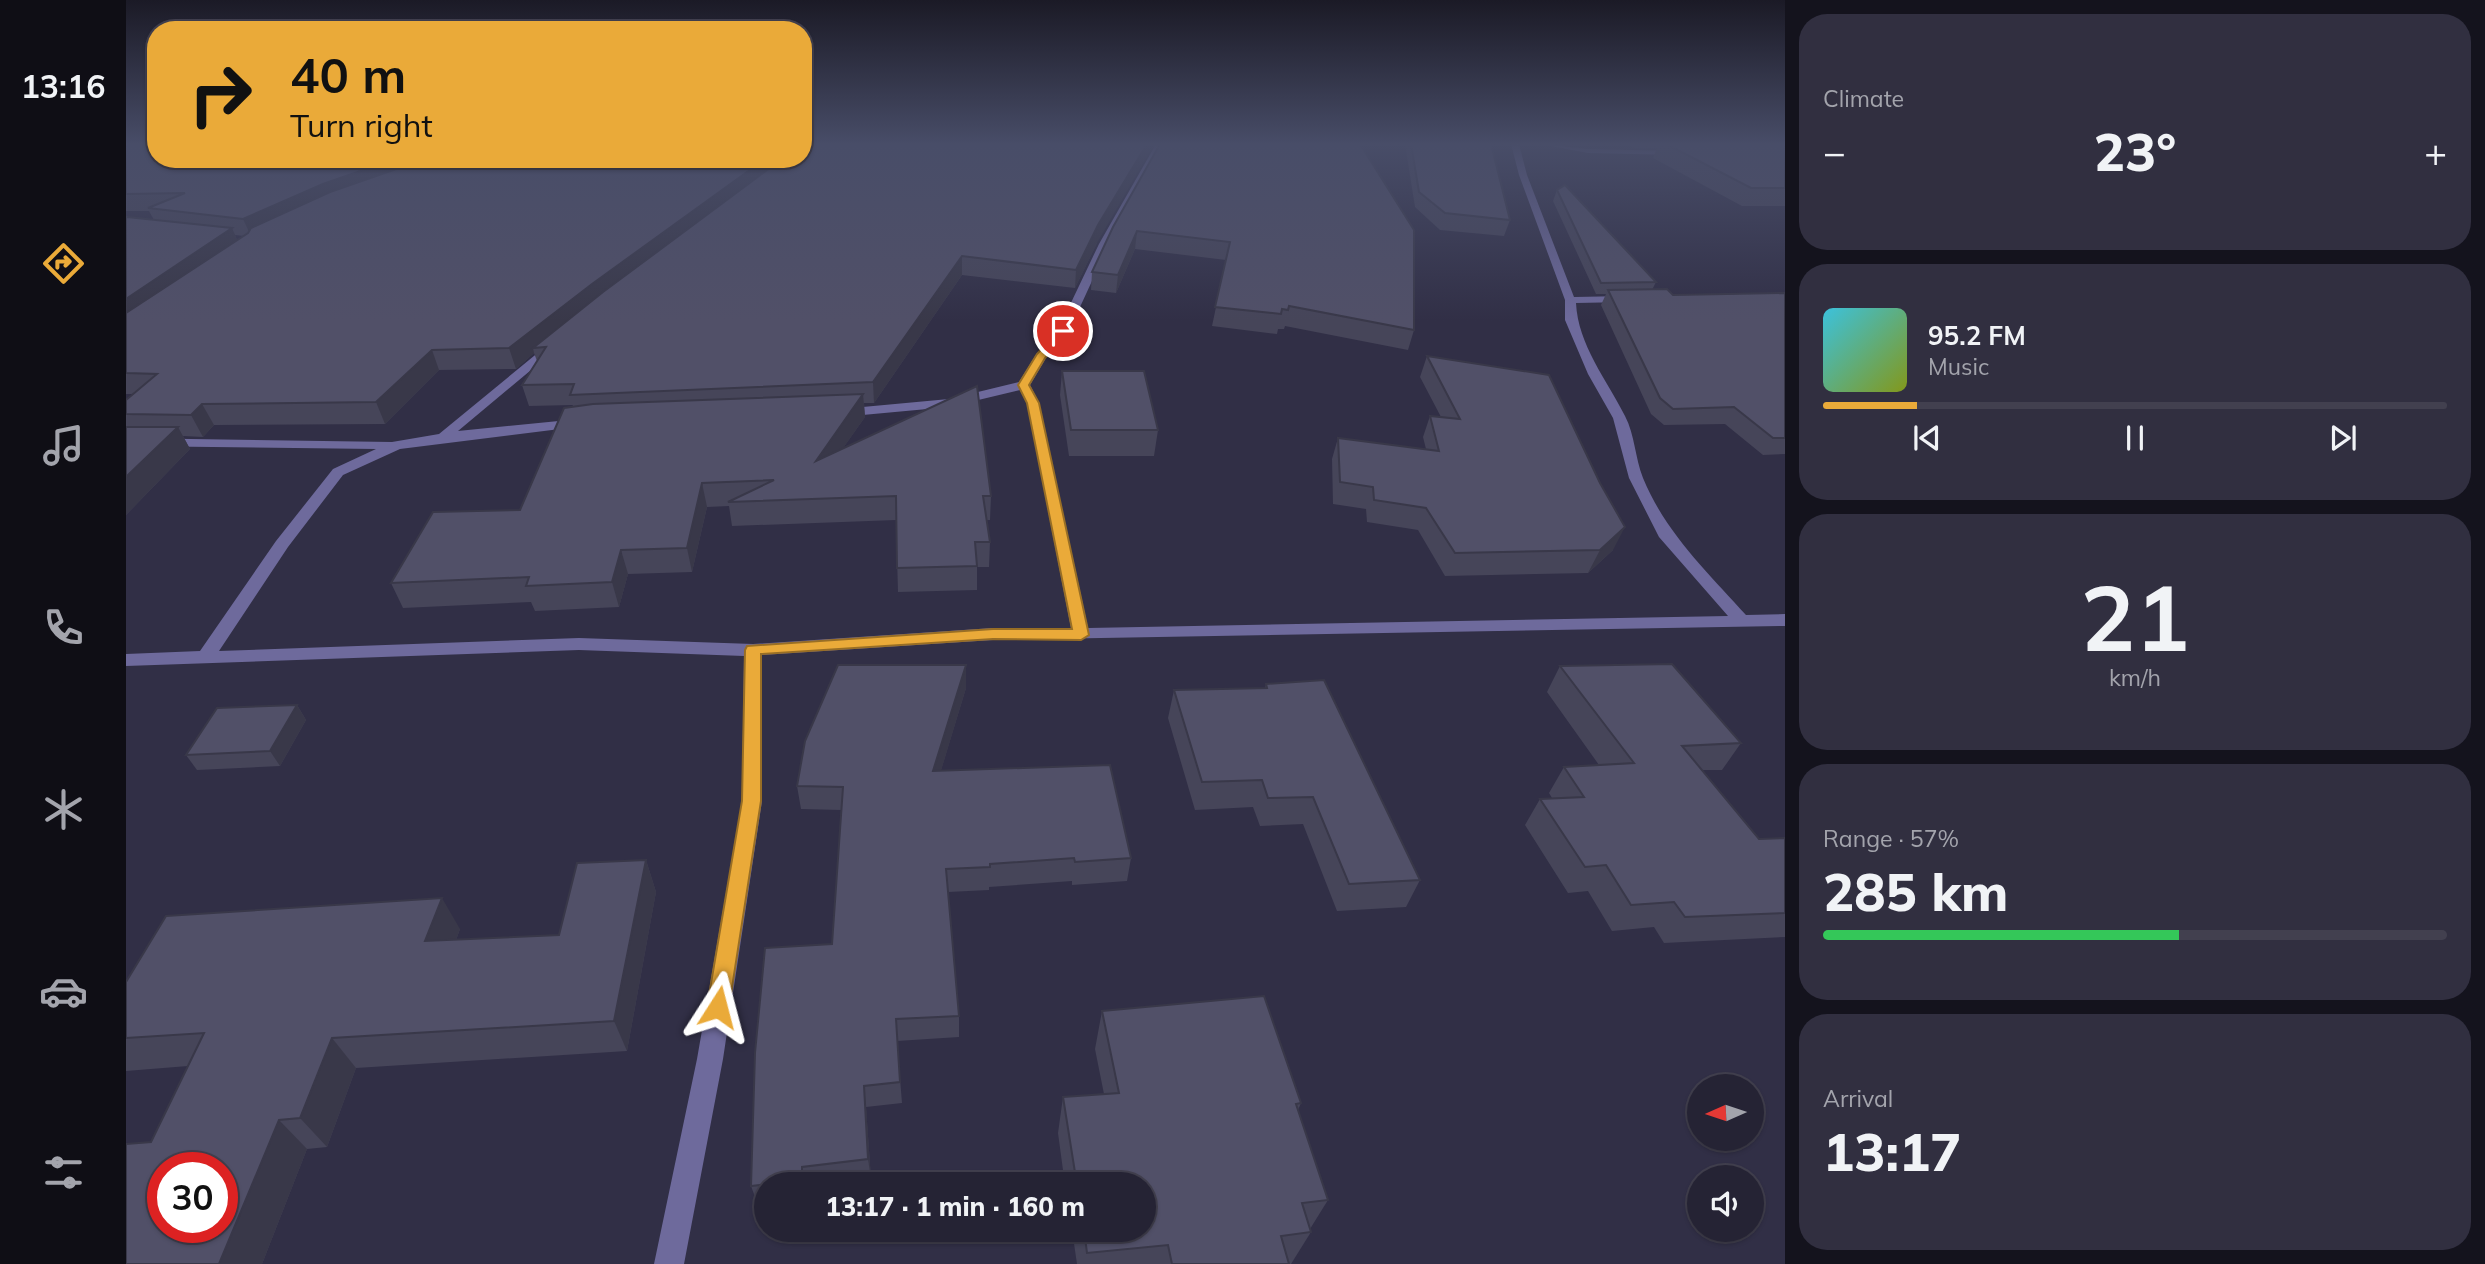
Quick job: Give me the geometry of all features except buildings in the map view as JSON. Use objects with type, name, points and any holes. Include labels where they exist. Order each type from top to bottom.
[{"type":"street","points":[[827,413],[949,404],[1024,385],[1041,356],[1063,331],[1104,244],[1127,203]]},
{"type":"street","points":[[1533,203],[1570,300],[1571,320],[1594,374],[1620,418],[1636,478],[1667,537],[1742,621]]},
{"type":"street","points":[[1570,300],[1637,299]]},
{"type":"street","points":[[443,437],[570,333]]},
{"type":"street","points":[[1024,385],[1033,403],[1081,635]]},
{"type":"street","points":[[126,442],[396,445],[443,437],[588,421]]},
{"type":"street","points":[[204,659],[282,544],[338,472],[396,445]]},
{"type":"street","points":[[126,660],[579,644],[753,650],[993,634],[1081,635],[1785,620]]},
{"type":"street","points":[[669,1264],[709,1059],[752,801],[753,650]]},
{"type":"route","points":[[718,1007],[752,801],[753,650],[993,634],[1081,635],[1033,403],[1024,385],[1041,356],[1063,331]]}]
